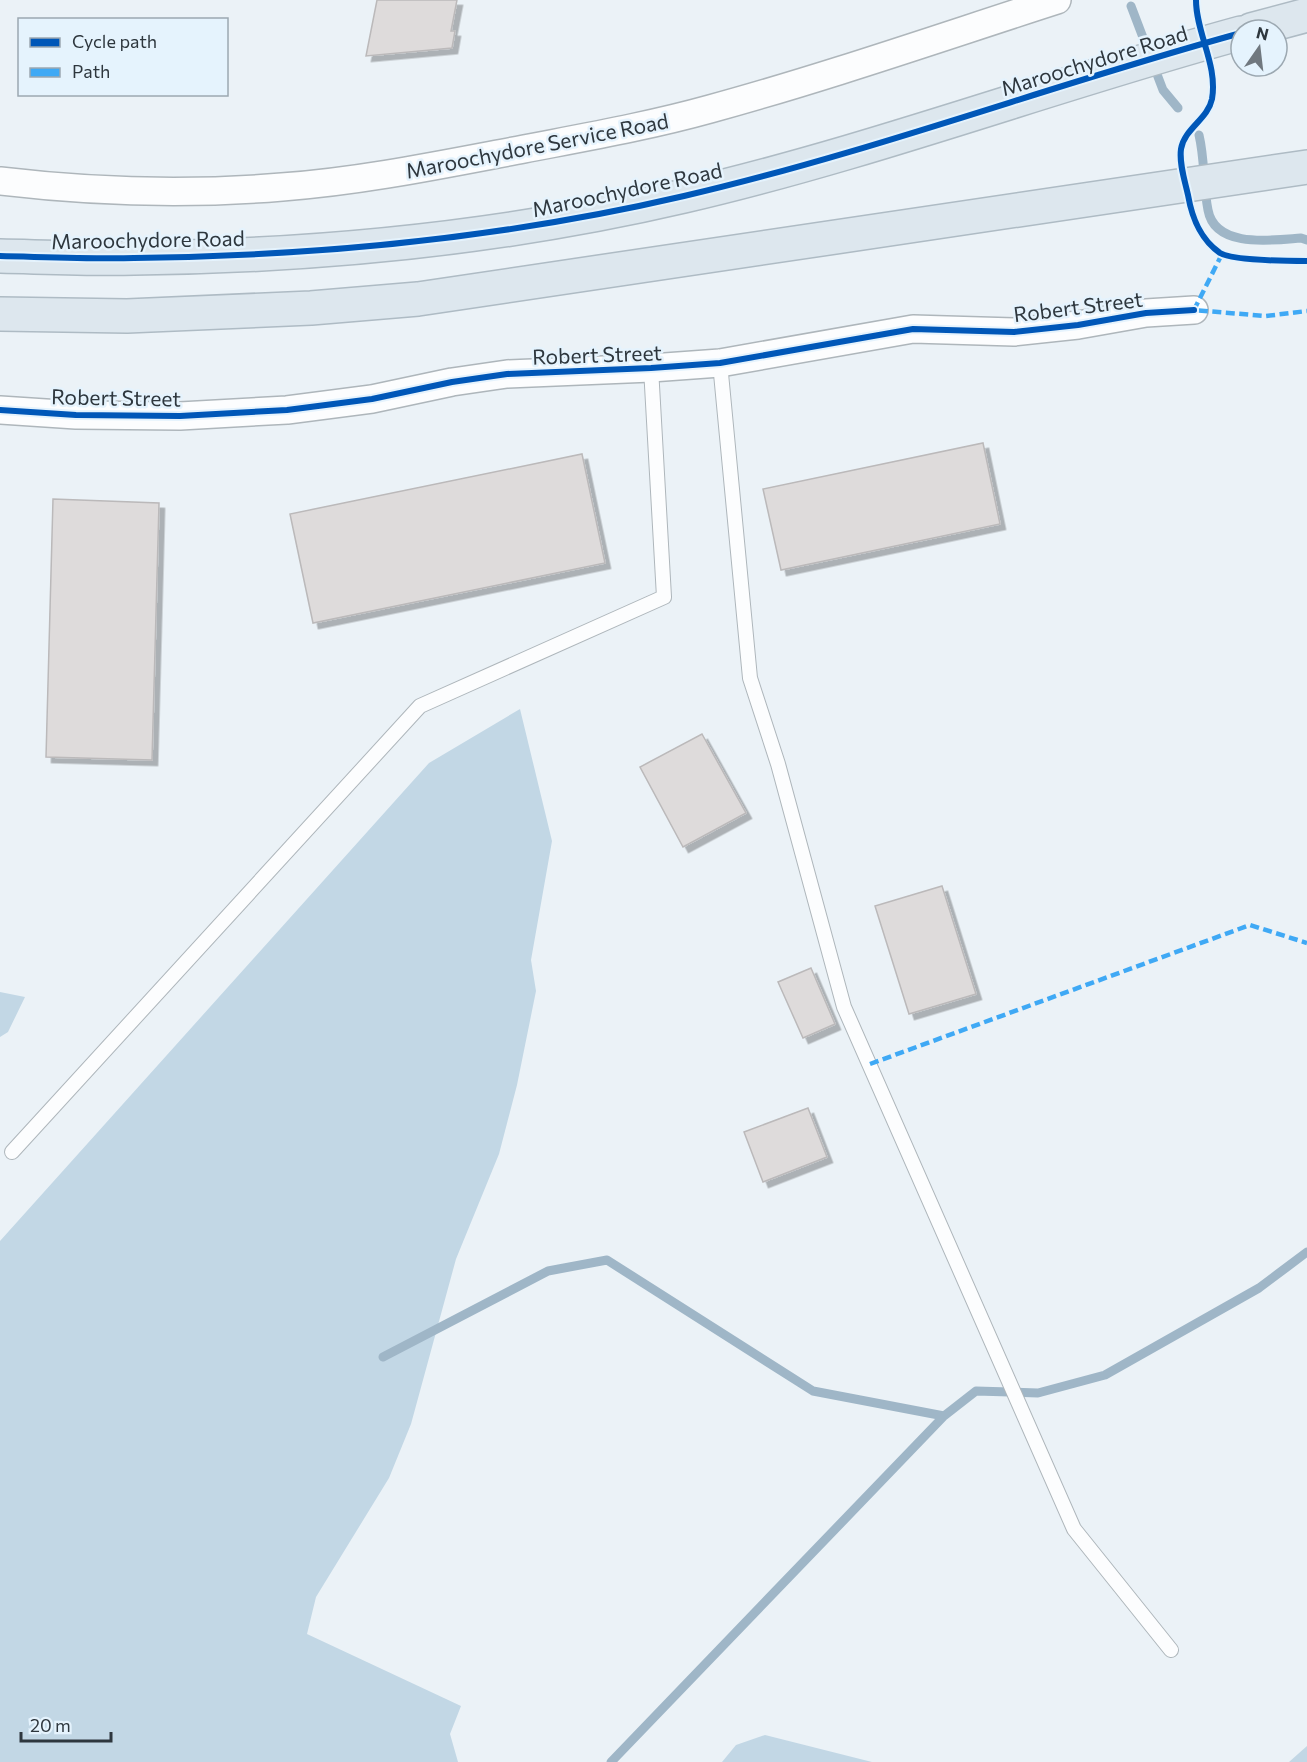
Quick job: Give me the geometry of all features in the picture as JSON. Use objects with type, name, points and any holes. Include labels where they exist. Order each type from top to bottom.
[{"type":"highway","name":"Maroochydore Road","points":[[1289,20],[1307,15]]},
{"type":"highway","name":"Maroochydore Road","points":[[0,256],[132,258],[270,254],[428,241],[540,225],[682,197],[814,163],[1067,84],[1229,37]]},
{"type":"highway","points":[[0,314],[127,316],[311,308],[418,299],[1307,167]]},
{"type":"street","name":"Maroochydore Service Road","points":[[0,181],[108,190],[200,191],[282,187],[386,174],[625,129],[708,110],[825,76],[1057,0]]},
{"type":"street","name":"Robert Street","points":[[0,410],[76,415],[180,416],[287,410],[372,399],[452,382],[507,374],[720,363],[913,329],[1014,332],[1078,325],[1146,313],[1194,310]]},
{"type":"lane","points":[[720,363],[750,678],[778,764],[844,1007],[1074,1529],[1171,1650]]},
{"type":"lane","points":[[12,1152],[420,706],[664,597],[651,368]]},
{"type":"shaded area","points":[[520,709],[552,841],[531,960],[536,991],[517,1085],[499,1154],[456,1259],[411,1424],[389,1478],[316,1597],[307,1634],[461,1706],[450,1734],[458,1762],[0,1762],[0,1241],[429,763]]},
{"type":"shaded area","points":[[0,992],[25,997],[8,1032],[0,1037]]},
{"type":"shaded area","points":[[765,1735],[872,1762],[722,1762],[736,1745]]},
{"type":"shaded area","points":[[1307,1746],[1307,1762],[1289,1762]]},
{"type":"building","points":[[377,0],[457,0],[451,31],[455,31],[452,48],[366,56]]},
{"type":"building","points":[[983,443],[1000,524],[781,570],[763,489]]},
{"type":"building","points":[[582,454],[605,563],[313,623],[290,514]]},
{"type":"building","points":[[53,499],[159,503],[152,760],[46,757]]},
{"type":"building","points":[[702,734],[746,813],[683,847],[640,767]]},
{"type":"building","points":[[942,886],[976,994],[909,1014],[875,906]]},
{"type":"building","points":[[811,968],[835,1024],[803,1038],[778,982]]},
{"type":"building","points":[[808,1108],[827,1157],[763,1182],[744,1132]]},
{"type":"waterway","points":[[1131,6],[1163,90],[1178,108]]},
{"type":"waterway","points":[[1199,135],[1208,210],[1213,222],[1222,231],[1233,237],[1247,239],[1301,238],[1307,240]]},
{"type":"waterway","points":[[611,1762],[944,1416],[976,1391],[1038,1393],[1105,1375],[1259,1288],[1307,1252]]},
{"type":"waterway","points":[[383,1357],[548,1271],[607,1260],[813,1391],[944,1416]]},
{"type":"marked path","points":[[1222,254],[1194,310],[1266,316],[1307,311]]},
{"type":"marked path","points":[[870,1064],[1250,925],[1307,943]]},
{"type":"cycle path","points":[[1196,0],[1199,25],[1210,61],[1213,86],[1210,106],[1187,136],[1181,149],[1183,172],[1195,220],[1207,241],[1227,256],[1262,260],[1307,261]]},
{"type":"cycle path","points":[[0,256],[117,258],[341,249],[479,234],[616,211],[684,196],[824,159],[1229,36]]},
{"type":"cycle path","points":[[0,410],[76,415],[180,416],[287,410],[372,399],[452,382],[507,374],[720,363],[913,329],[1014,332],[1078,325],[1146,313],[1194,310]]}]
